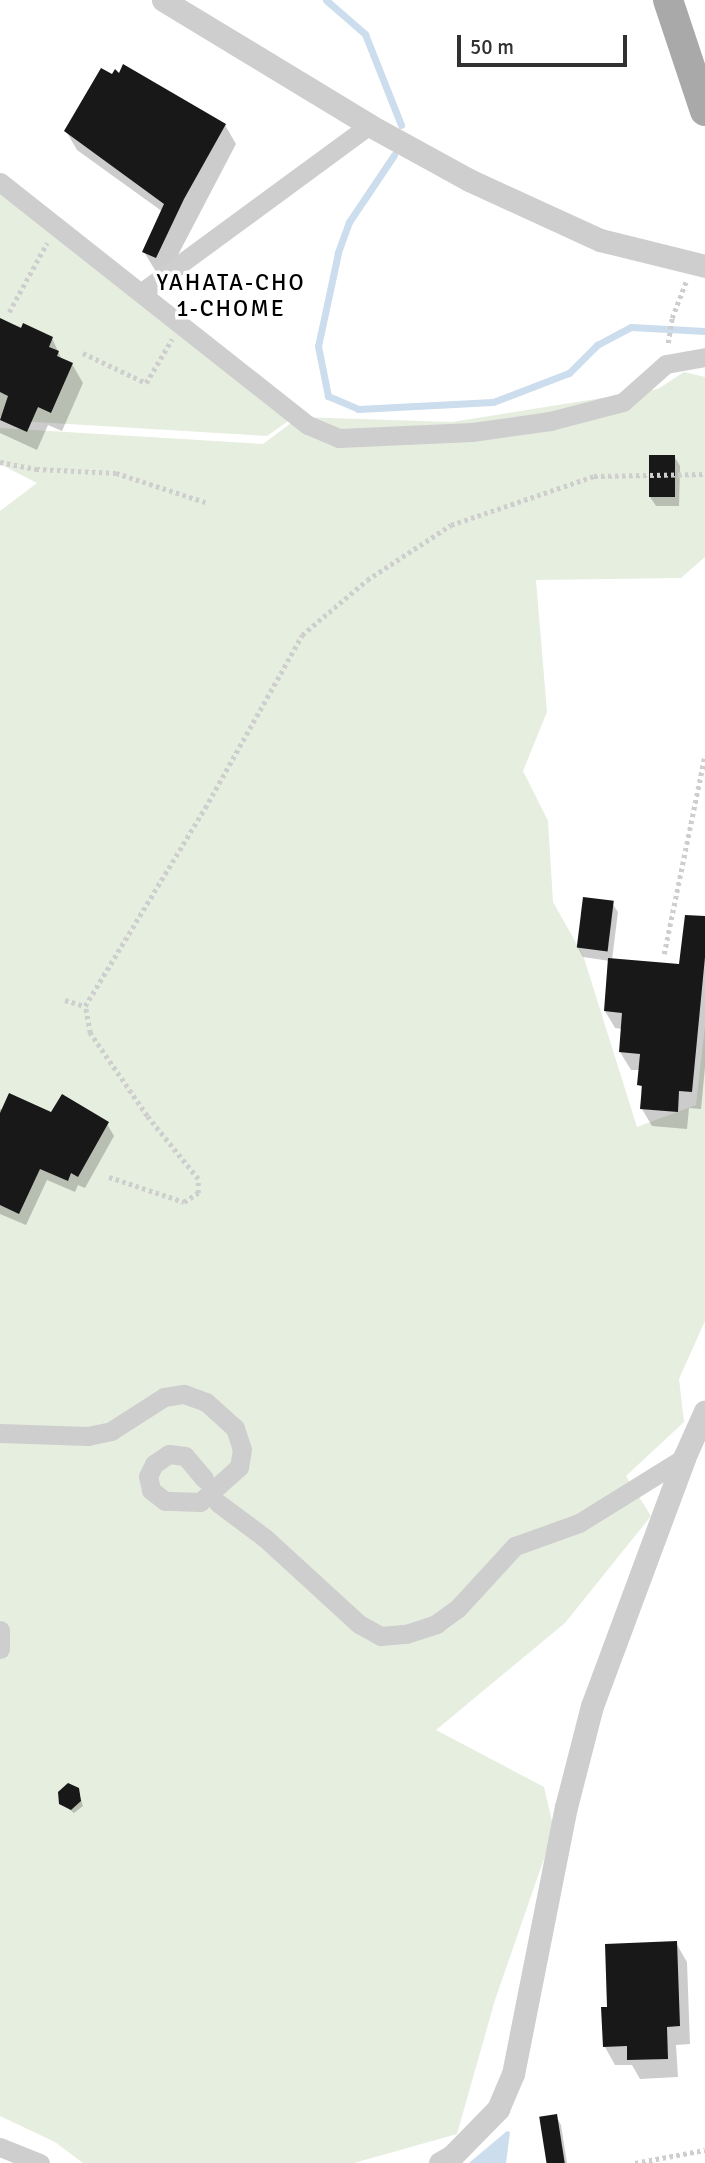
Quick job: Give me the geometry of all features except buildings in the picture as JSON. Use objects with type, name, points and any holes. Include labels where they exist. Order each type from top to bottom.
[{"type":"main road","points":[[667,0],[705,111]]},
{"type":"street","points":[[163,0],[369,125],[547,218],[600,240],[699,265]]},
{"type":"street","points":[[142,292],[369,125]]},
{"type":"street","points":[[0,182],[308,425],[339,438],[472,432],[550,421],[623,402],[666,364],[705,358]]},
{"type":"street","points":[[0,1433],[38,1436],[111,1431],[164,1397],[184,1394],[206,1402],[234,1428],[242,1449],[239,1467],[200,1502],[165,1501],[152,1490],[148,1476],[155,1464],[169,1454],[184,1456],[204,1479]]},
{"type":"street","points":[[440,2163],[453,2156],[498,2109],[513,2074],[566,1807],[592,1706],[684,1458],[705,1411]]},
{"type":"street","points":[[218,1503],[265,1538],[359,1624],[381,1636],[406,1634],[436,1624],[457,1609],[515,1546],[579,1523],[684,1458]]},
{"type":"street","points":[[0,1630],[0,1649]]},
{"type":"street","points":[[0,2147],[40,2163]]},
{"type":"path","points":[[9,312],[56,227]]},
{"type":"path","points":[[667,349],[672,318],[699,265]]},
{"type":"path","points":[[83,353],[146,383],[166,346],[183,325]]},
{"type":"path","points":[[0,462],[36,469],[116,473],[205,502]]},
{"type":"path","points":[[109,1177],[184,1202],[198,1193],[198,1179],[147,1116],[90,1033],[85,1006],[205,808],[302,635],[367,580],[451,525],[594,476],[705,474]]},
{"type":"path","points":[[664,954],[705,755]]},
{"type":"path","points":[[65,1000],[85,1006]]},
{"type":"path","points":[[635,2163],[705,2150]]},
{"type":"green space","points":[[0,191],[294,417],[267,436],[35,422],[0,416]]},
{"type":"green space","points":[[684,372],[705,377],[705,557],[681,578],[536,580],[547,712],[523,771],[548,821],[553,902],[583,955],[637,1127],[696,1105],[705,1026],[705,1321],[679,1379],[684,1422],[626,1476],[651,1516],[565,1623],[436,1730],[544,1787],[554,1830],[495,2000],[457,2134],[354,2163],[83,2163],[55,2142],[0,2116],[0,511],[37,483],[0,464],[0,428],[263,444],[299,417],[452,422],[658,389]]},
{"type":"water","points":[[507,2131],[510,2132],[506,2163],[469,2163]]},
{"type":"waterway","points":[[326,0],[365,34],[401,125]]},
{"type":"waterway","points":[[394,155],[349,222],[338,253],[318,346],[328,396],[358,409],[493,402],[569,373],[597,345],[631,327],[705,331]]},
{"type":"district","name":"YAHATA-CHO 1-CHOME","points":[[231,296]]}]
